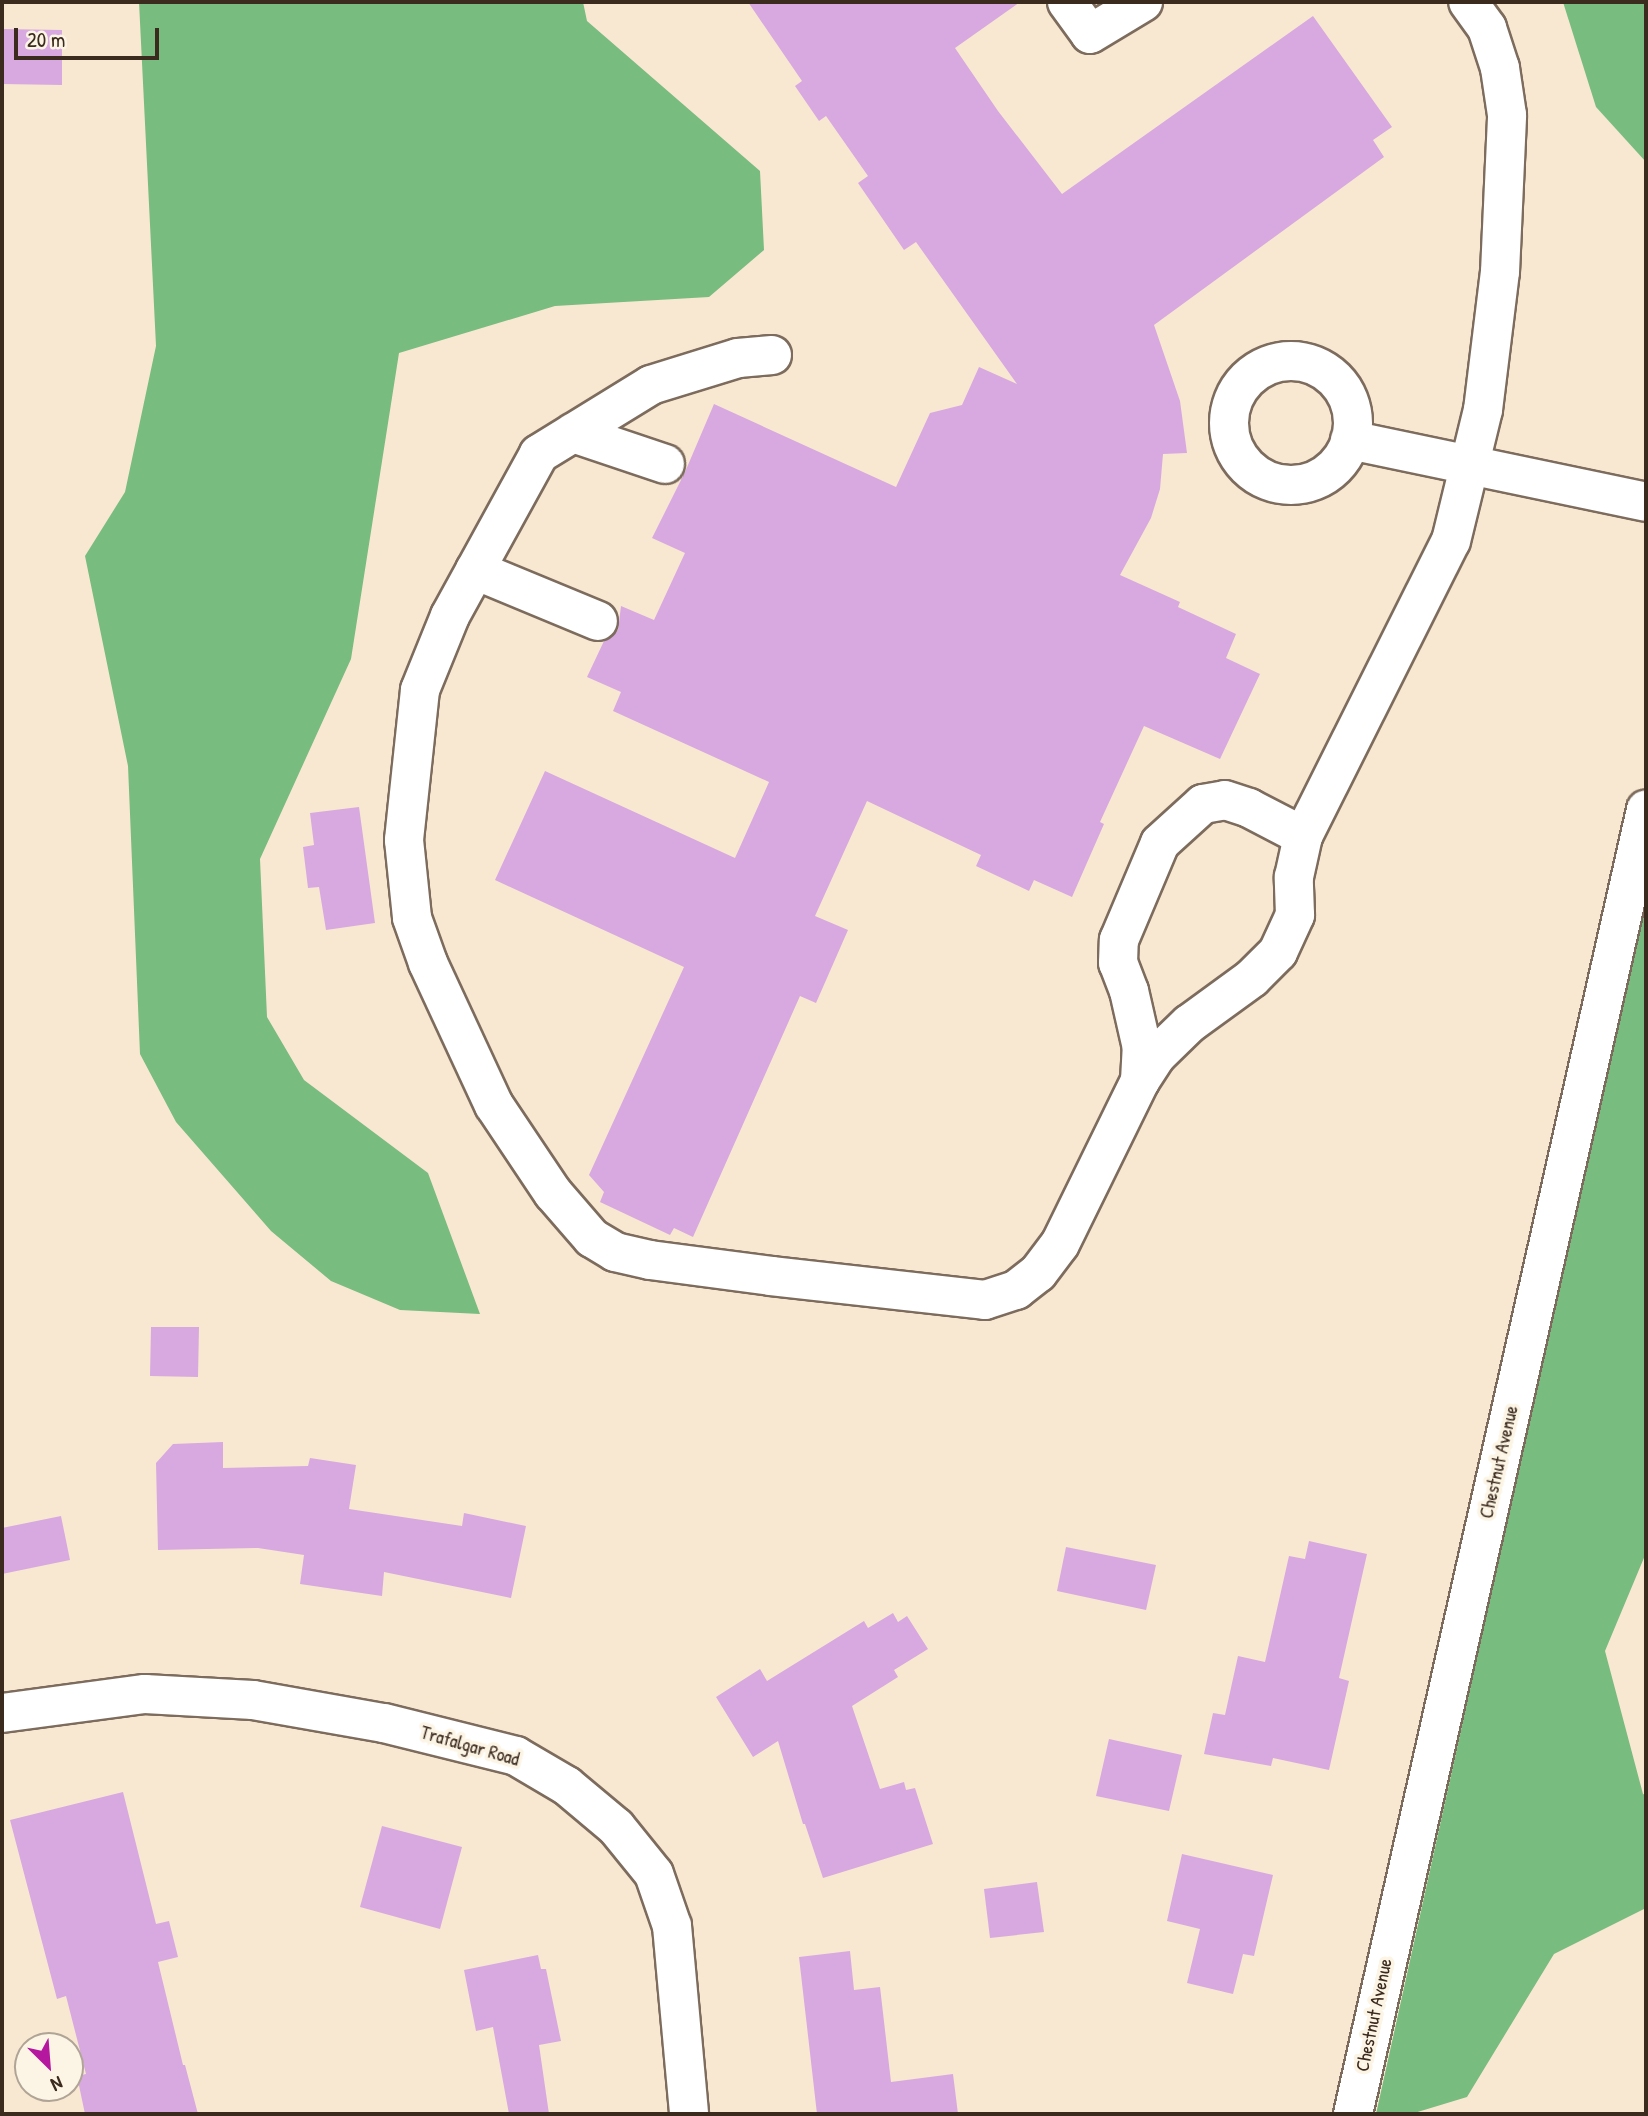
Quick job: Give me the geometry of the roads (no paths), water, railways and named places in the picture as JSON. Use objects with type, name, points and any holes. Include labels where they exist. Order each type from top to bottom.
[{"type":"street","points":[[1067,2],[1090,34],[1143,2]]},
{"type":"street","points":[[772,355],[738,358],[651,385],[539,454],[450,616],[420,690],[404,840],[412,918],[437,985],[494,1105],[553,1193],[592,1238],[615,1252],[649,1261],[985,1300],[1016,1290],[1038,1273],[1059,1244],[1140,1081],[1157,1055],[1189,1024],[1252,978],[1278,953],[1295,915],[1294,877],[1303,836],[1451,541],[1483,410],[1500,272],[1507,115],[1500,68],[1487,28],[1468,2]]},
{"type":"street","points":[[573,433],[665,464]]},
{"type":"street","points":[[1350,440],[1646,502]]},
{"type":"street","points":[[475,570],[598,621]]},
{"type":"street","points":[[1140,1081],[1142,1048],[1129,991],[1118,963],[1119,940],[1160,843],[1203,804],[1224,800],[1249,808],[1303,836]]},
{"type":"street","name":"Chestnut Avenue","points":[[1353,2114],[1646,810]]},
{"type":"street","name":"Trafalgar Road","points":[[2,1713],[145,1694],[253,1700],[384,1723],[516,1756],[567,1786],[616,1826],[654,1874],[672,1926],[689,2114]]}]
